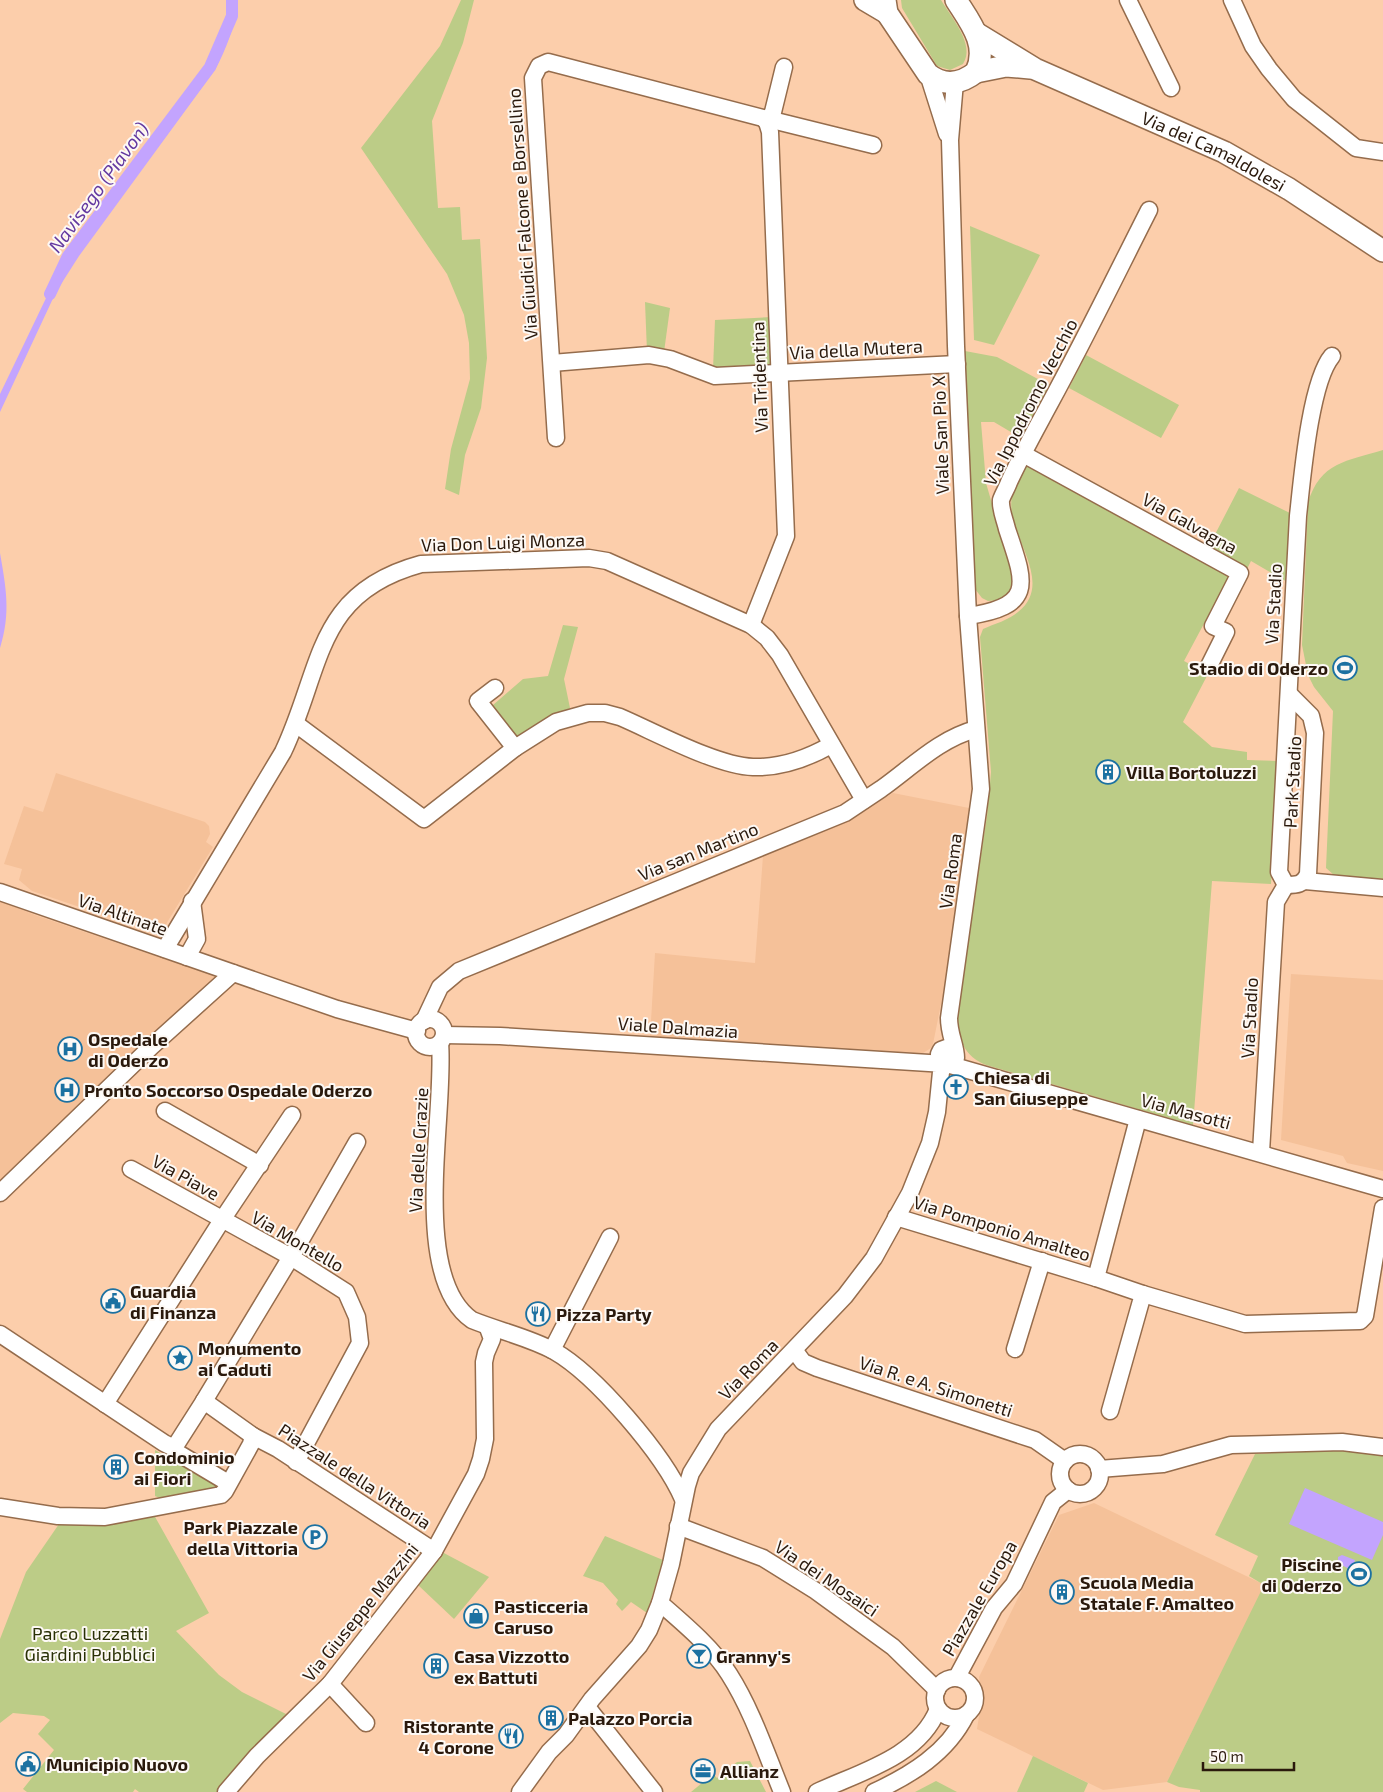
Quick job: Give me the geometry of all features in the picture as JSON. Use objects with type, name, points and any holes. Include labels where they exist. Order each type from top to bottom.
[{"type":"main road","points":[[865,0],[886,6],[928,74],[940,82],[955,82]]},
{"type":"main road","points":[[956,0],[976,32],[981,54],[976,72]]},
{"type":"main road","name":"Via dei Camaldolesi","points":[[976,32],[1036,69],[1224,152],[1289,189],[1383,252]]},
{"type":"main road","name":"Via dei Camaldolesi","points":[[955,82],[976,72],[1006,66],[1036,69]]},
{"type":"street","points":[[1128,0],[1171,88]]},
{"type":"street","points":[[1232,0],[1253,46],[1294,99],[1356,148],[1383,152]]},
{"type":"street","name":"Via Giudici Falcone e Borsellino","points":[[556,438],[533,78],[539,66],[548,62],[763,118],[767,122],[776,121],[873,145]]},
{"type":"street","points":[[767,122],[773,112],[784,67]]},
{"type":"street","name":"Viale San Pio X","points":[[928,74],[950,140]]},
{"type":"street","name":"Viale San Pio X","points":[[955,82],[950,140],[957,364],[968,616],[976,729]]},
{"type":"street","name":"Via Tridentina","points":[[751,625],[786,536],[770,132],[767,122]]},
{"type":"street","name":"Via Ippodromo Vecchio","points":[[968,616],[994,612],[1009,605],[1018,595],[1022,583],[1021,570],[1002,513],[1001,500],[1149,210]]},
{"type":"street","name":"Via della Mutera","points":[[552,363],[649,355],[670,359],[715,376],[957,364]]},
{"type":"street","name":"Via Stadio","points":[[1261,1152],[1276,902],[1283,878],[1286,734],[1298,516],[1304,460],[1316,399],[1326,362],[1332,356]]},
{"type":"street","name":"Via Galvagna","points":[[1023,454],[1240,573],[1213,626],[1226,632],[1209,666]]},
{"type":"street","name":"Via Don Luigi Monza","points":[[165,949],[278,760],[296,724],[323,642],[339,615],[366,587],[404,568],[421,564],[589,558],[607,561],[751,625],[774,645],[830,745],[864,800]]},
{"type":"street","points":[[495,688],[478,701],[515,748]]},
{"type":"street","name":"Park Stadio","points":[[1289,694],[1311,716],[1314,722],[1315,737],[1308,874],[1305,881]]},
{"type":"street","points":[[296,724],[424,819],[515,748],[556,722],[588,713],[605,713],[620,717],[718,759],[746,766],[772,766],[798,760],[830,745]]},
{"type":"street","points":[[1286,734],[1304,728],[1315,737]]},
{"type":"street","name":"Via san Martino","points":[[432,1030],[434,1001],[440,987],[459,970],[845,813],[949,739],[976,729]]},
{"type":"street","name":"Via Roma","points":[[520,1792],[548,1752],[566,1735],[650,1630],[660,1603],[683,1499],[692,1473],[718,1429],[795,1351],[845,1296],[874,1258],[910,1193],[930,1143],[937,1112],[941,1072],[947,1055],[949,1018],[981,788],[976,729]]},
{"type":"street","points":[[1283,878],[1294,885],[1305,881],[1383,888]]},
{"type":"street","name":"Via Altinate","points":[[0,892],[233,972]]},
{"type":"street","points":[[187,956],[197,939],[192,901]]},
{"type":"street","points":[[0,1193],[152,1046],[233,972],[337,1009],[432,1030]]},
{"type":"street","name":"Viale Dalmazia","points":[[432,1030],[910,1061],[947,1055]]},
{"type":"street","name":"Via delle Grazie","points":[[432,1030],[442,1069],[433,1190],[437,1241],[444,1276],[457,1306],[462,1313],[489,1335]]},
{"type":"street","name":"Via Masotti","points":[[947,1055],[979,1072],[1138,1119],[1261,1152],[1383,1189]]},
{"type":"street","points":[[165,1111],[260,1165]]},
{"type":"street","name":"Via Piave","points":[[105,1404],[222,1220],[292,1116]]},
{"type":"street","name":"Via Pomponio Amalteo","points":[[1096,1278],[1138,1119]]},
{"type":"street","points":[[174,1448],[291,1257],[357,1142]]},
{"type":"street","name":"Via Piave","points":[[131,1169],[222,1220]]},
{"type":"street","name":"Via Pomponio Amalteo","points":[[896,1217],[1042,1260],[1143,1294],[1245,1324],[1360,1321],[1365,1316],[1383,1208]]},
{"type":"street","name":"Via Montello","points":[[222,1220],[291,1257],[346,1292],[357,1317],[360,1342],[296,1462]]},
{"type":"street","points":[[552,1350],[610,1237]]},
{"type":"street","points":[[1015,1349],[1042,1260]]},
{"type":"street","points":[[1110,1411],[1143,1294]]},
{"type":"street","points":[[0,1334],[164,1444],[174,1448],[178,1453],[225,1481],[230,1481]]},
{"type":"street","points":[[489,1335],[521,1338],[552,1350],[592,1380],[641,1434],[667,1468],[683,1499]]},
{"type":"street","name":"Via Giuseppe Mazzini","points":[[226,1792],[257,1756],[330,1684],[434,1551],[476,1474],[481,1459],[485,1439],[484,1362],[489,1335]]},
{"type":"street","name":"Via R. e A. Simonetti","points":[[795,1351],[803,1362],[817,1368],[1035,1440],[1065,1461]]},
{"type":"street","name":"Piazzale della Vittoria","points":[[204,1401],[253,1436],[278,1449],[434,1551]]},
{"type":"street","name":"Piazzale della Vittoria","points":[[0,1507],[58,1516],[105,1517],[214,1497],[224,1493],[251,1444],[253,1436]]},
{"type":"street","points":[[1099,1469],[1163,1464],[1231,1445],[1342,1442],[1383,1447]]},
{"type":"street","points":[[1075,1454],[1082,1454],[1092,1459],[1099,1469],[1098,1481],[1091,1490],[1079,1494],[1068,1490],[1060,1473],[1065,1461],[1075,1454]]},
{"type":"street","points":[[667,1468],[681,1475],[692,1473]]},
{"type":"street","name":"Piazzale Europa","points":[[957,1677],[994,1608],[1014,1584],[1053,1502],[1068,1490]]},
{"type":"street","name":"Via dei Mosaici","points":[[678,1526],[763,1558],[816,1591],[893,1647],[936,1690]]},
{"type":"street","points":[[660,1603],[684,1623],[728,1672],[746,1706],[782,1792]]},
{"type":"street","name":"Piazzale Europa","points":[[874,1792],[916,1771],[931,1759],[959,1728],[966,1715],[974,1706],[976,1693],[969,1682],[957,1677],[945,1680],[936,1690]]},
{"type":"street","points":[[330,1684],[366,1724]]},
{"type":"street","points":[[936,1690],[935,1703],[942,1714],[954,1718],[966,1715]]},
{"type":"street","points":[[317,1698],[329,1697],[345,1701]]},
{"type":"street","points":[[587,1707],[654,1792]]},
{"type":"street","points":[[817,1792],[905,1749],[927,1731],[938,1709]]},
{"type":"shaded area","points":[[231,0],[238,0],[233,27],[215,70],[79,256],[56,292],[0,412],[0,394],[48,294],[84,238],[212,65],[224,37]]},
{"type":"shaded area","points":[[0,553],[6,589],[6,612],[0,648]]},
{"type":"shaded area","points":[[56,773],[205,822],[209,826],[210,834],[206,842],[213,847],[160,934],[32,891],[19,880],[22,869],[4,864],[24,806],[43,812]]},
{"type":"shaded area","points":[[893,793],[969,808],[954,939],[931,1048],[923,1053],[914,1054],[650,1038],[655,953],[755,963],[763,856],[845,822]]},
{"type":"shaded area","name":"Ospedale di Oderzo","points":[[0,901],[35,915],[161,958],[219,975],[0,1182]]},
{"type":"shaded area","points":[[1291,974],[1383,980],[1383,1171],[1347,1163],[1343,1156],[1281,1140]]},
{"type":"shaded area","points":[[1305,1488],[1383,1522],[1383,1535],[1372,1560],[1289,1524]]},
{"type":"shaded area","points":[[1094,1503],[1265,1585],[1167,1782],[1103,1790],[977,1729],[982,1697],[979,1677],[1059,1515]]},
{"type":"shaded area","points":[[1342,1555],[1355,1560],[1351,1570],[1338,1563],[1338,1557]]},
{"type":"green space","points":[[461,0],[474,0],[463,43],[432,121],[438,208],[460,207],[462,240],[480,239],[487,358],[481,408],[465,455],[459,495],[445,489],[451,449],[470,379],[469,343],[464,315],[447,274],[361,148],[440,46]]},
{"type":"green space","points":[[901,0],[941,0],[961,31],[966,48],[963,64],[950,70],[937,66],[902,8]]},
{"type":"green space","points":[[970,226],[1040,255],[994,345],[974,340]]},
{"type":"green space","points":[[645,302],[670,308],[664,352],[647,352]]},
{"type":"green space","points":[[771,317],[773,365],[770,369],[713,369],[715,320]]},
{"type":"green space","points":[[965,351],[997,357],[1049,385],[1021,438],[994,422],[981,422],[986,483],[1013,576],[1009,594],[1001,600],[988,601],[982,598],[975,589]]},
{"type":"green space","points":[[1086,355],[1179,405],[1161,438],[1069,388]]},
{"type":"green space","name":"Stadio di Oderzo","points":[[1383,450],[1383,879],[1334,875],[1326,868],[1333,711],[1314,687],[1308,675],[1302,645],[1308,503],[1313,489],[1320,479],[1336,465]]},
{"type":"green space","points":[[1026,464],[1231,573],[1184,661],[1208,674],[1183,722],[1212,747],[1247,752],[1247,760],[1279,761],[1271,884],[1212,881],[1193,1125],[986,1065],[972,1057],[964,1046],[959,1033],[956,1017],[987,816],[991,772],[980,637],[983,629],[1014,615],[1029,600],[1032,586],[1031,571],[1015,525],[1012,510],[1013,492]]},
{"type":"green space","points":[[1239,488],[1294,515],[1289,583],[1251,561],[1247,569],[1208,548]]},
{"type":"green space","points":[[563,625],[578,627],[564,679],[570,708],[546,721],[516,742],[491,710],[493,705],[523,679],[548,676]]},
{"type":"green space","points":[[155,1450],[221,1487],[162,1499],[155,1496]]},
{"type":"green space","points":[[1341,1450],[1383,1451],[1383,1792],[1200,1792],[1200,1790],[1179,1787],[1167,1782],[1264,1585],[1249,1576],[1258,1556],[1215,1535],[1255,1454]]},
{"type":"green space","name":"Parco Luzzatti Giardini Pubblici","points":[[154,1515],[209,1613],[176,1631],[219,1675],[242,1692],[286,1714],[219,1792],[139,1792],[135,1789],[133,1792],[27,1792],[23,1789],[54,1750],[38,1734],[50,1720],[44,1716],[13,1713],[0,1723],[0,1639],[26,1572],[59,1524],[82,1525]]},
{"type":"green space","points":[[605,1536],[663,1560],[647,1613],[631,1602],[622,1611],[616,1604],[618,1600],[603,1583],[583,1576]]},
{"type":"green space","points":[[442,1552],[489,1577],[454,1619],[418,1585]]},
{"type":"green space","points":[[1033,1756],[1088,1783],[1084,1792],[1017,1792]]},
{"type":"green space","points":[[750,1761],[766,1792],[691,1792],[713,1774],[717,1778],[737,1762]]},
{"type":"green space","points":[[936,1781],[957,1792],[915,1792]]},
{"type":"waterway","name":"Navisego (Piavon)","points":[[50,294],[68,256],[210,67],[232,16],[232,0]]},
{"type":"place","name":"Stadio di Oderzo","points":[[1345,668]]},
{"type":"place","name":"Villa Bortoluzzi","points":[[1108,772]]},
{"type":"place","name":"Ospedale di Oderzo","points":[[70,1049]]},
{"type":"place","name":"Chiesa di San Giuseppe","points":[[956,1087]]},
{"type":"place","name":"Pronto Soccorso Ospedale Oderzo","points":[[67,1090]]},
{"type":"place","name":"Guardia di Finanza","points":[[113,1301]]},
{"type":"place","name":"Pizza Party","points":[[538,1314]]},
{"type":"place","name":"Monumento ai Caduti","points":[[180,1358]]},
{"type":"place","name":"Condominio ai Fiori","points":[[116,1467]]},
{"type":"place","name":"Park Piazzale della Vittoria","points":[[315,1537]]},
{"type":"place","name":"Piscine di Oderzo","points":[[1359,1574]]},
{"type":"place","name":"Scuola Media Statale F. Amalteo","points":[[1062,1592]]},
{"type":"place","name":"Pasticceria Caruso","points":[[476,1616]]},
{"type":"place","name":"Granny's","points":[[699,1656]]},
{"type":"place","name":"Casa Vizzotto ex Battuti","points":[[436,1666]]},
{"type":"place","name":"Palazzo Porcia","points":[[551,1718]]},
{"type":"place","name":"Ristorante 4 Corone","points":[[511,1736]]},
{"type":"place","name":"Municipio Nuovo","points":[[28,1764]]},
{"type":"place","name":"Allianz","points":[[703,1771]]}]
